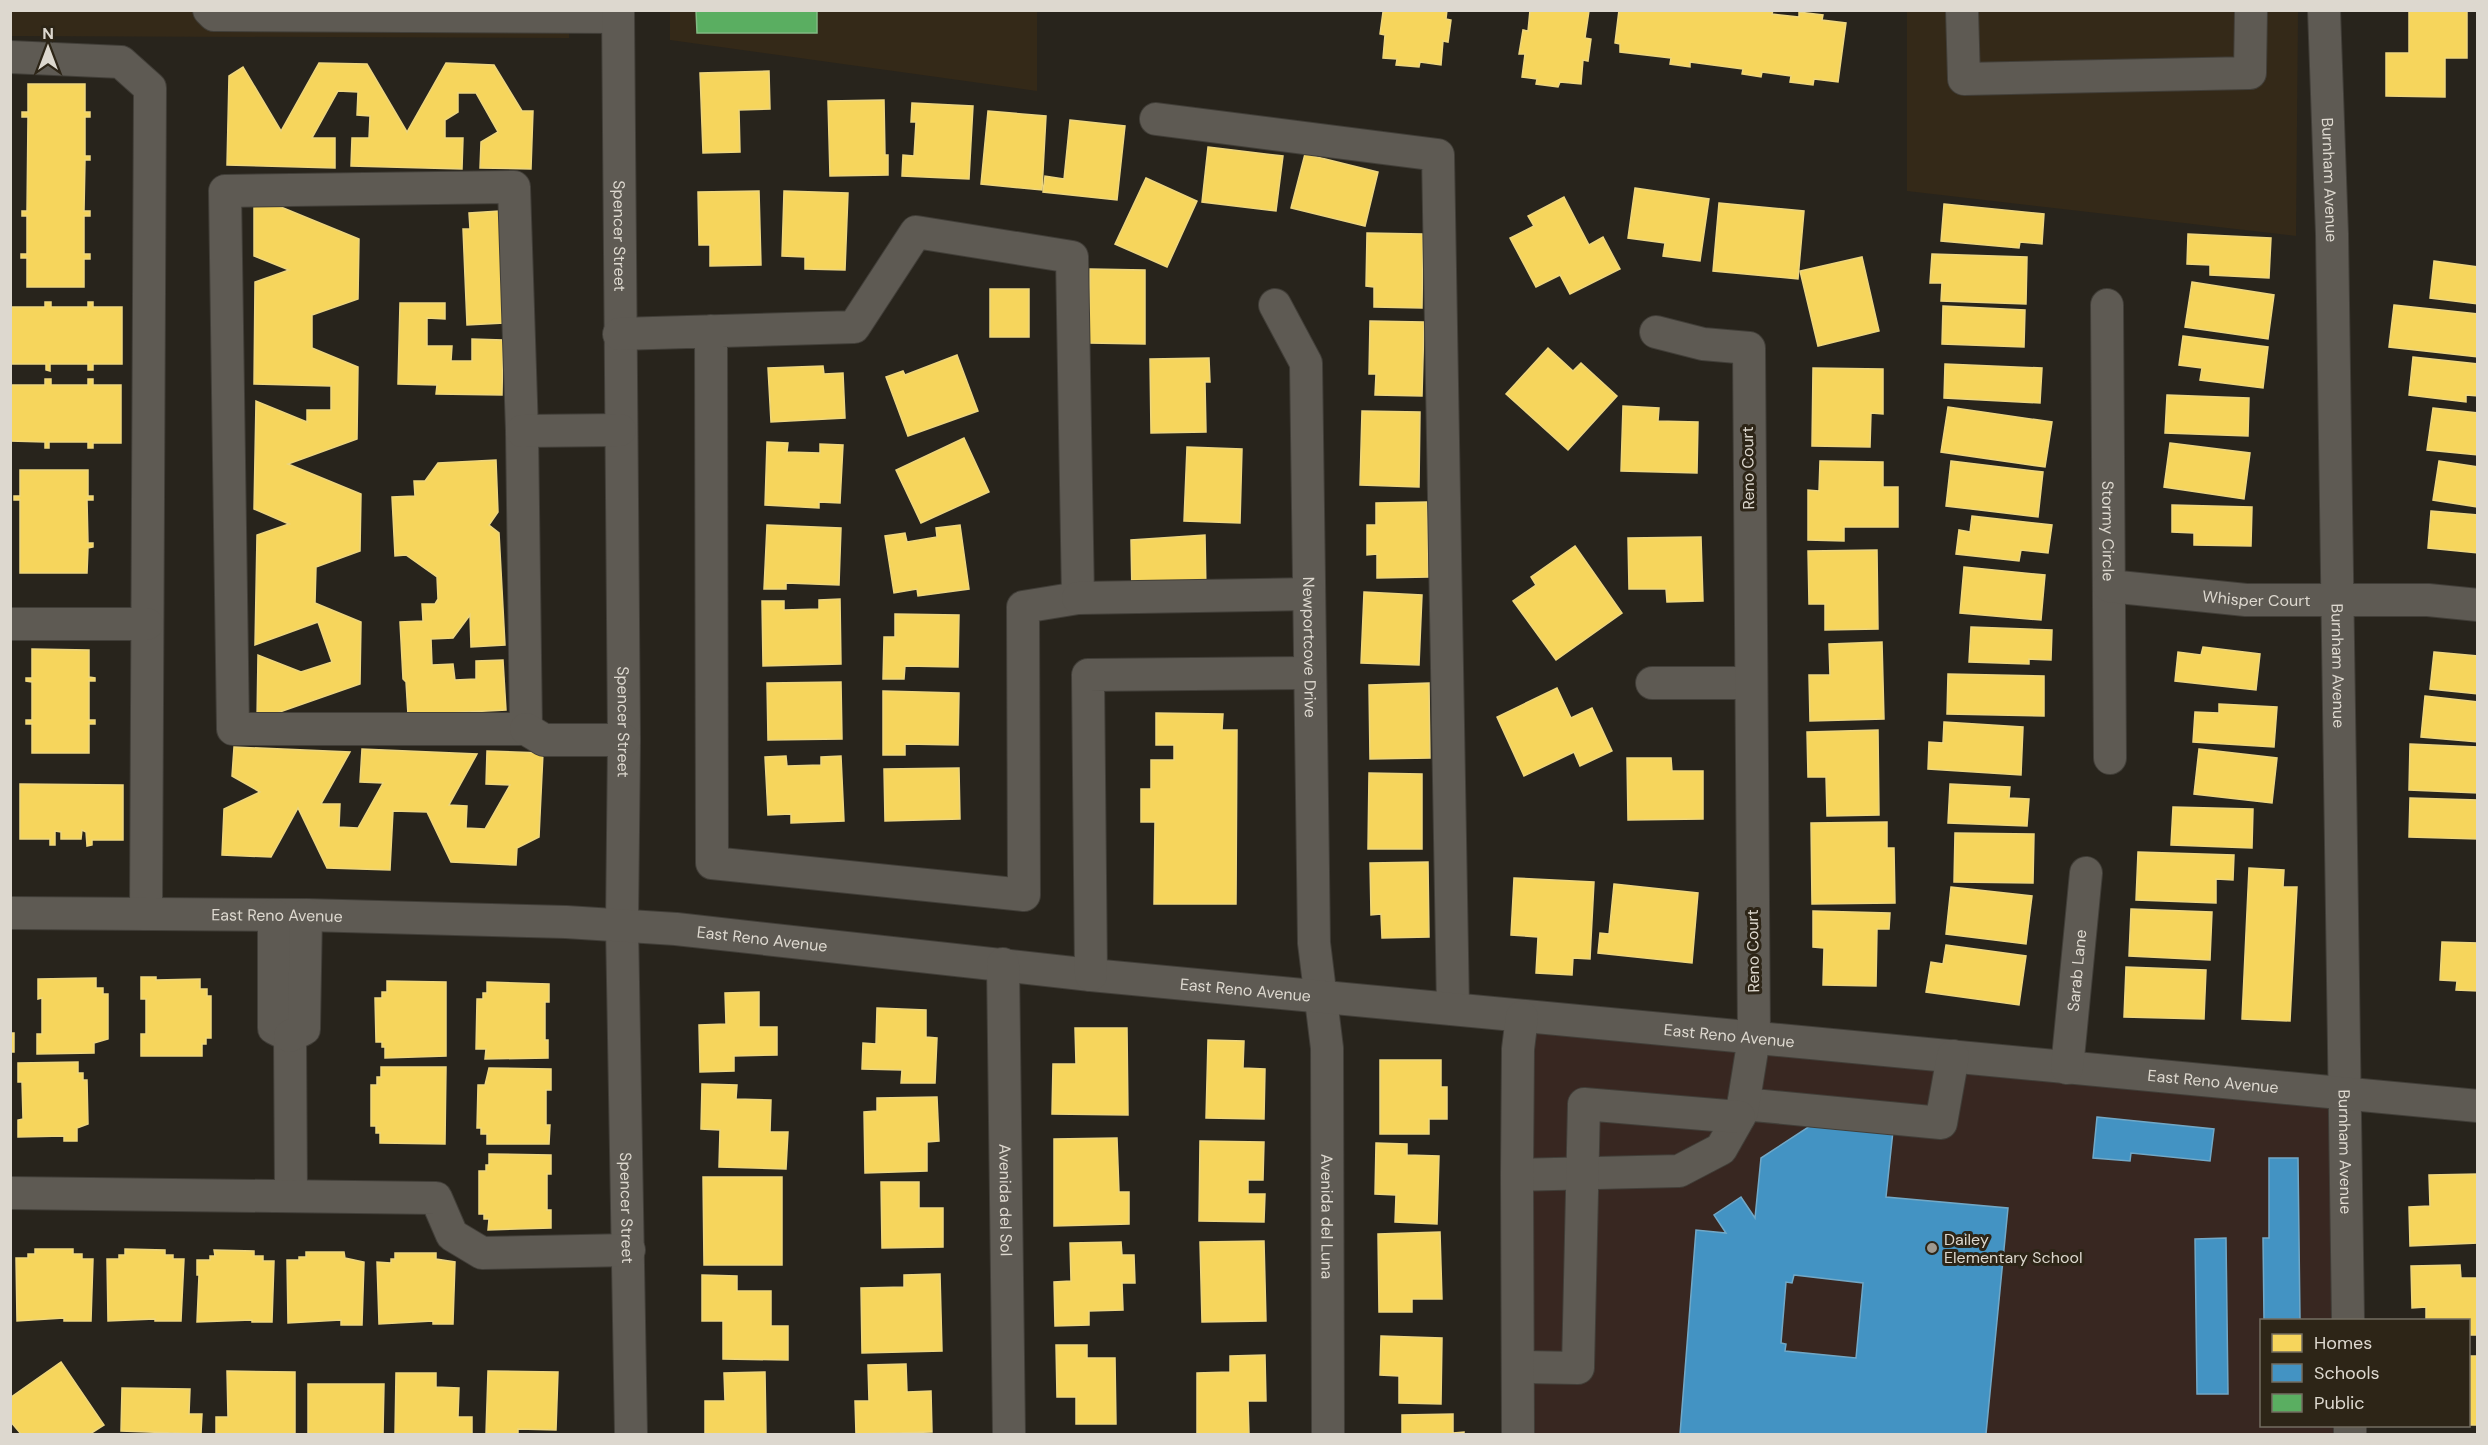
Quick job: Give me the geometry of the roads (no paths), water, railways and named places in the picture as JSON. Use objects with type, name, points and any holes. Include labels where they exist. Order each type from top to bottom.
[{"type":"street","points":[[208,10],[214,15],[618,14]]},
{"type":"street","points":[[1962,10],[1964,79],[2250,73],[2251,10]]},
{"type":"street","name":"Burnham Avenue","points":[[2324,10],[2332,234],[2348,1319]]},
{"type":"street","name":"Spencer Street","points":[[618,14],[624,740],[622,925],[631,1434]]},
{"type":"street","points":[[10,57],[121,62],[150,88],[146,915]]},
{"type":"street","points":[[1156,119],[1438,155],[1453,1009]]},
{"type":"street","points":[[526,729],[522,431],[514,187],[225,191],[233,729],[526,729],[544,740],[624,740]]},
{"type":"street","points":[[619,334],[854,327],[916,232],[1072,257],[1078,597]]},
{"type":"street","name":"Stormy Circle","points":[[2107,304],[2110,758]]},
{"type":"street","name":"Newportcove Drive","points":[[1275,305],[1306,363],[1314,943],[1320,997]]},
{"type":"street","points":[[711,331],[712,863],[1024,895],[1023,607],[1078,597],[1309,594]]},
{"type":"street","name":"Reno Court","points":[[1656,332],[1703,344],[1749,348],[1754,1038],[1741,1110]]},
{"type":"street","points":[[522,431],[620,430]]},
{"type":"street","name":"Whisper Court","points":[[2109,586],[2246,600],[2428,600],[2478,605]]},
{"type":"street","points":[[10,624],[147,624]]},
{"type":"street","points":[[1091,975],[1088,675],[1310,673]]},
{"type":"street","points":[[1652,683],[1751,683]]},
{"type":"street","name":"Sarab Lane","points":[[2067,1068],[2086,873]]},
{"type":"street","name":"East Reno Avenue","points":[[10,913],[306,915],[622,925],[1091,975],[2478,1106]]},
{"type":"street","points":[[274,915],[274,1028],[290,1036]]},
{"type":"street","points":[[290,1036],[304,1029],[306,915]]},
{"type":"street","name":"Avenida del Sol","points":[[1003,964],[1009,1434]]},
{"type":"street","name":"Avenida del Luna","points":[[1320,997],[1327,1048],[1328,1434]]},
{"type":"street","points":[[1518,1434],[1518,1049],[1522,1017]]},
{"type":"street","points":[[290,1036],[291,1196]]},
{"type":"street","points":[[1518,1367],[1578,1368],[1584,1104],[1741,1110],[1941,1123],[1953,1056]]},
{"type":"street","points":[[1517,1175],[1679,1171],[1720,1149],[1741,1110]]},
{"type":"street","points":[[10,1193],[435,1198],[452,1235],[482,1253],[629,1250]]},
{"type":"place","name":"Dailey Elementary School","points":[[1932,1248]]}]
